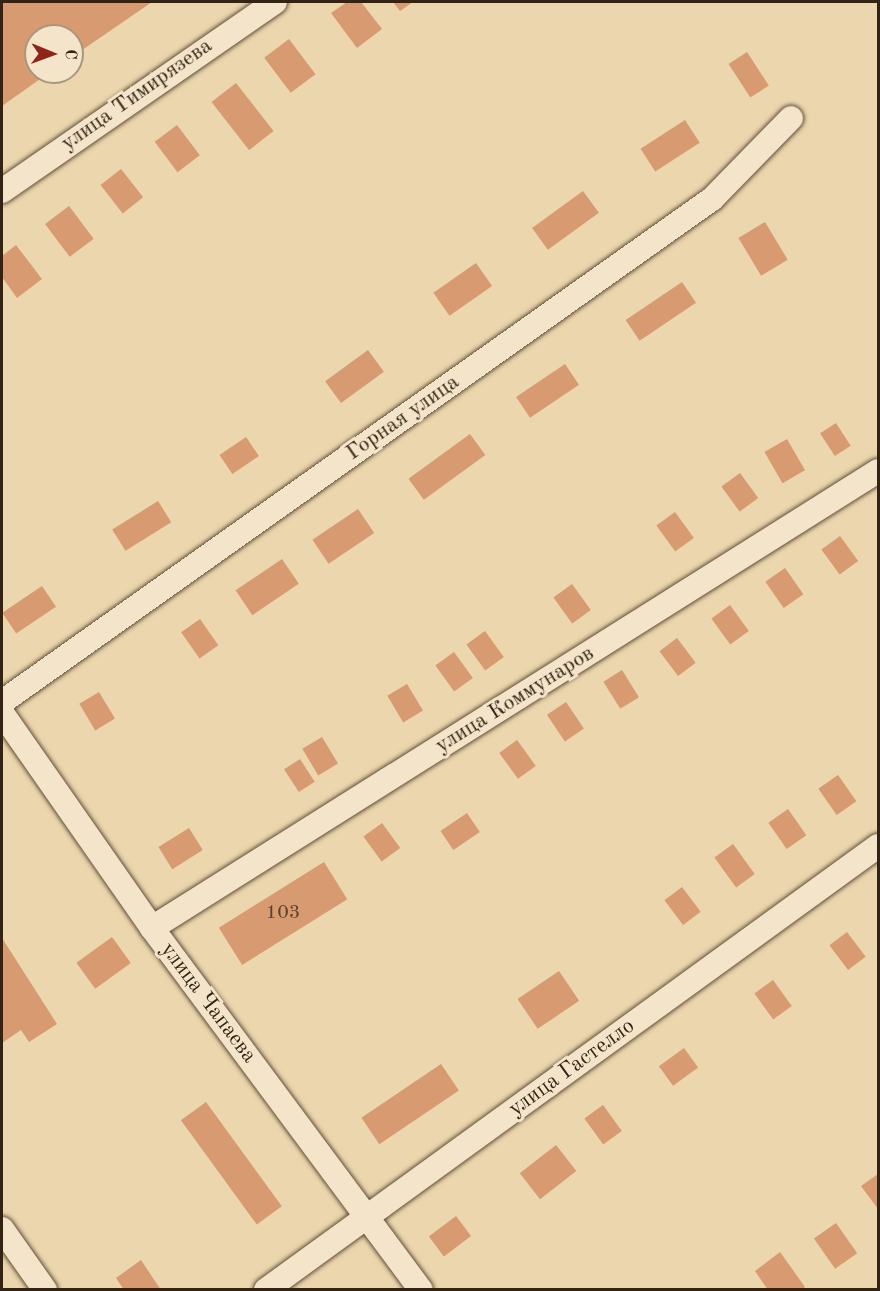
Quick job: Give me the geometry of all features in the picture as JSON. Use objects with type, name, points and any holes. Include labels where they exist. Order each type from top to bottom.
[{"type":"street","name":"улица Тимирязева","points":[[2,191],[274,2]]},
{"type":"street","name":"Горная улица","points":[[2,702],[712,199],[791,118]]},
{"type":"street","name":"улица Коммунаров","points":[[152,928],[879,471]]},
{"type":"street","name":"улица Чапаева","points":[[2,713],[152,928],[368,1215],[421,1290]]},
{"type":"street","name":"улица Гастелло","points":[[266,1290],[879,846]]},
{"type":"street","points":[[2,1229],[45,1290]]},
{"type":"building","points":[[2,2],[152,2],[84,49],[84,24],[24,24],[24,84],[33,84],[2,106]]},
{"type":"building","points":[[347,2],[361,2],[382,29],[357,48],[331,13]]},
{"type":"building","points":[[393,2],[413,2],[400,11]]},
{"type":"building","points":[[289,39],[315,74],[291,93],[264,58]]},
{"type":"building","points":[[747,52],[769,86],[750,98],[729,64]]},
{"type":"building","points":[[236,83],[274,131],[249,150],[212,102]]},
{"type":"building","points":[[685,120],[700,143],[655,172],[641,149]]},
{"type":"building","points":[[177,125],[200,155],[178,172],[155,142]]},
{"type":"building","points":[[121,169],[143,197],[123,213],[101,185]]},
{"type":"building","points":[[583,191],[599,213],[548,250],[532,228]]},
{"type":"building","points":[[69,206],[94,239],[70,257],[45,224]]},
{"type":"building","points":[[765,222],[788,260],[761,276],[738,238]]},
{"type":"building","points":[[16,245],[42,279],[17,298],[2,277],[2,256]]},
{"type":"building","points":[[476,263],[492,286],[449,316],[433,293]]},
{"type":"building","points":[[682,282],[696,303],[640,341],[626,320]]},
{"type":"building","points":[[368,350],[384,372],[341,403],[325,381]]},
{"type":"building","points":[[565,364],[579,385],[530,418],[516,397]]},
{"type":"building","points":[[836,423],[851,446],[835,456],[820,433]]},
{"type":"building","points":[[470,434],[485,455],[424,500],[409,479]]},
{"type":"building","points":[[246,437],[259,456],[232,474],[219,455]]},
{"type":"building","points":[[787,439],[805,470],[782,483],[764,452]]},
{"type":"building","points":[[740,473],[758,498],[740,512],[721,487]]},
{"type":"building","points":[[158,501],[171,522],[125,551],[112,530]]},
{"type":"building","points":[[358,509],[374,533],[329,564],[312,540]]},
{"type":"building","points":[[675,512],[694,538],[675,551],[656,526]]},
{"type":"building","points":[[840,536],[858,561],[840,575],[821,550]]},
{"type":"building","points":[[282,559],[299,584],[252,615],[236,590]]},
{"type":"building","points":[[785,568],[803,594],[784,608],[765,582]]},
{"type":"building","points":[[572,584],[591,610],[572,623],[553,598]]},
{"type":"building","points":[[42,586],[56,607],[16,634],[2,613]]},
{"type":"building","points":[[730,605],[749,631],[730,644],[711,619]]},
{"type":"building","points":[[200,619],[218,645],[200,658],[181,632]]},
{"type":"building","points":[[485,631],[504,657],[485,670],[466,645]]},
{"type":"building","points":[[677,638],[696,663],[678,676],[659,651]]},
{"type":"building","points":[[454,652],[473,678],[454,691],[435,666]]},
{"type":"building","points":[[622,670],[639,697],[620,709],[603,682]]},
{"type":"building","points":[[407,684],[423,711],[403,722],[387,696]]},
{"type":"building","points":[[99,692],[115,719],[95,730],[79,704]]},
{"type":"building","points":[[566,702],[584,729],[565,741],[547,715]]},
{"type":"building","points":[[322,737],[338,764],[318,775],[302,749]]},
{"type":"building","points":[[517,740],[536,766],[518,779],[499,753]]},
{"type":"building","points":[[300,759],[315,782],[299,792],[284,769]]},
{"type":"building","points":[[838,775],[856,801],[837,815],[818,789]]},
{"type":"building","points":[[788,809],[806,835],[787,849],[768,823]]},
{"type":"building","points":[[467,813],[480,832],[453,850],[440,831]]},
{"type":"building","points":[[382,823],[400,848],[382,862],[363,837]]},
{"type":"building","points":[[189,828],[203,850],[172,869],[158,847]]},
{"type":"building","points":[[733,844],[755,874],[736,887],[714,858]]},
{"type":"building","points":[[324,862],[347,899],[242,965],[219,928]]},
{"type":"building","points":[[682,887],[701,912],[683,925],[664,900]]},
{"type":"building","points":[[847,932],[866,957],[848,970],[829,945]]},
{"type":"building","points":[[112,937],[131,963],[95,989],[76,963]]},
{"type":"building","points":[[2,938],[57,1024],[29,1042],[21,1030],[2,1043]]},
{"type":"building","points":[[559,971],[579,1001],[538,1029],[518,999]]},
{"type":"building","points":[[773,980],[792,1006],[773,1019],[754,994]]},
{"type":"building","points":[[684,1048],[698,1067],[673,1086],[659,1066]]},
{"type":"building","points":[[441,1064],[459,1091],[379,1144],[361,1118]]},
{"type":"building","points":[[206,1102],[282,1206],[257,1225],[181,1120]]},
{"type":"building","points":[[603,1105],[622,1131],[603,1144],[584,1119]]},
{"type":"building","points":[[556,1145],[576,1171],[540,1199],[520,1173]]},
{"type":"building","points":[[878,1174],[878,1209],[861,1186]]},
{"type":"building","points":[[456,1216],[471,1236],[444,1256],[429,1236]]},
{"type":"building","points":[[836,1223],[857,1253],[835,1269],[814,1238]]},
{"type":"building","points":[[780,1252],[805,1287],[802,1290],[768,1290],[755,1271]]},
{"type":"building","points":[[141,1260],[161,1290],[124,1290],[116,1278]]}]
